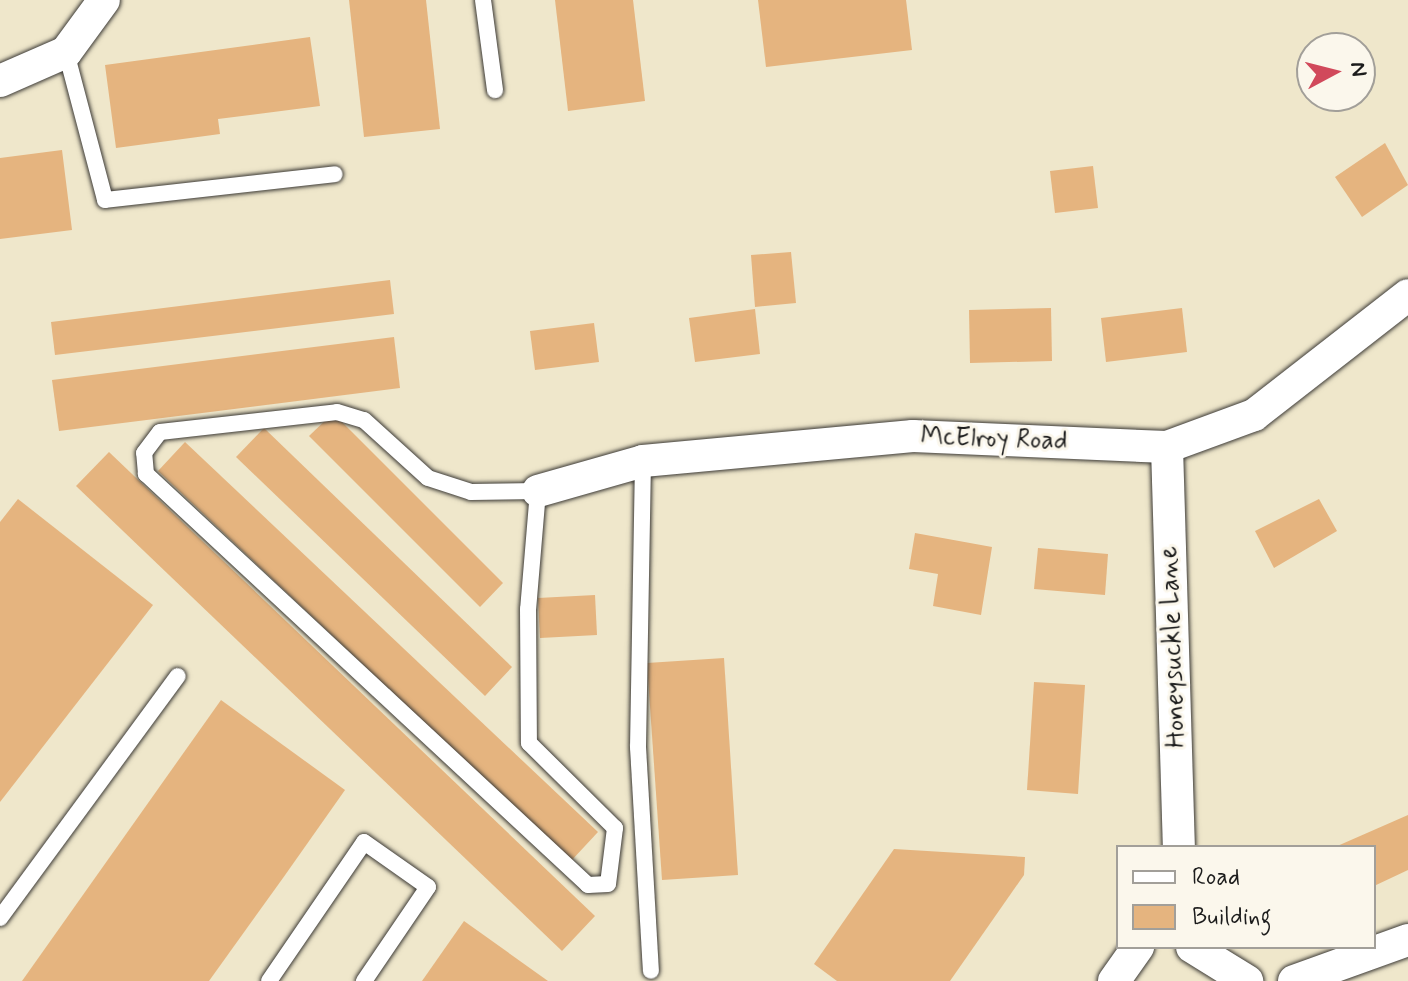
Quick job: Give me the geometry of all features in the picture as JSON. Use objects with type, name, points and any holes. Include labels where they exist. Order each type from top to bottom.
[{"type":"street","points":[[0,81],[66,52],[104,0]]},
{"type":"street","name":"McElroy Road","points":[[538,491],[643,461],[913,436],[1167,447],[1254,415],[1408,295]]},
{"type":"street","name":"Honeysuckle Lane","points":[[1167,447],[1179,845]]},
{"type":"street","points":[[1114,981],[1137,949]]},
{"type":"street","points":[[1195,949],[1247,981]]},
{"type":"street","points":[[1294,981],[1405,950]]},
{"type":"lane","points":[[483,0],[495,90]]},
{"type":"lane","points":[[66,52],[105,200],[335,174]]},
{"type":"lane","points":[[337,412],[364,420],[428,478],[471,492],[538,491],[528,609],[529,743],[615,828],[608,884],[588,885],[146,474],[144,453],[160,432],[337,412]]},
{"type":"lane","points":[[643,461],[638,747],[651,971]]},
{"type":"lane","points":[[0,918],[178,676]]},
{"type":"lane","points":[[269,981],[364,842],[428,887],[364,981]]},
{"type":"building","points":[[349,0],[426,0],[440,129],[364,137]]},
{"type":"building","points":[[555,0],[633,0],[645,101],[568,111]]},
{"type":"building","points":[[758,0],[906,0],[912,50],[766,67]]},
{"type":"building","points":[[310,37],[320,106],[218,119],[220,134],[116,148],[105,65]]},
{"type":"building","points":[[1385,143],[1408,185],[1362,217],[1335,177]]},
{"type":"building","points":[[62,150],[72,230],[0,239],[0,158]]},
{"type":"building","points":[[1093,166],[1098,208],[1055,213],[1050,171]]},
{"type":"building","points":[[791,252],[796,303],[755,307],[751,255]]},
{"type":"building","points":[[390,280],[394,314],[55,355],[51,322]]},
{"type":"building","points":[[1051,308],[1052,361],[970,363],[969,310]]},
{"type":"building","points":[[1182,308],[1187,352],[1106,362],[1101,318]]},
{"type":"building","points":[[755,309],[760,354],[695,362],[689,318]]},
{"type":"building","points":[[594,323],[599,362],[535,370],[530,331]]},
{"type":"building","points":[[394,337],[400,388],[59,431],[52,380]]},
{"type":"building","points":[[333,413],[503,583],[480,607],[309,436]]},
{"type":"building","points":[[264,428],[512,667],[485,696],[236,457]]},
{"type":"building","points":[[185,442],[598,832],[571,861],[158,471]]},
{"type":"building","points":[[109,452],[595,916],[562,951],[76,486]]},
{"type":"building","points":[[18,499],[153,605],[0,802],[0,522]]},
{"type":"building","points":[[1319,499],[1337,531],[1274,568],[1255,531]]},
{"type":"building","points":[[915,533],[992,547],[981,615],[933,606],[938,574],[909,569]]},
{"type":"building","points":[[1038,548],[1108,554],[1105,595],[1034,589]]},
{"type":"building","points":[[595,595],[597,635],[540,638],[538,598]]},
{"type":"building","points":[[724,658],[738,875],[662,880],[647,663]]},
{"type":"building","points":[[1034,682],[1085,685],[1078,794],[1027,790]]},
{"type":"building","points":[[221,700],[345,790],[283,878],[209,981],[22,981]]},
{"type":"building","points":[[1408,815],[1408,870],[1376,885],[1376,845],[1340,845]]},
{"type":"building","points":[[894,849],[1025,857],[1024,875],[950,981],[837,981],[814,964]]},
{"type":"building","points":[[464,921],[548,981],[422,981]]}]
